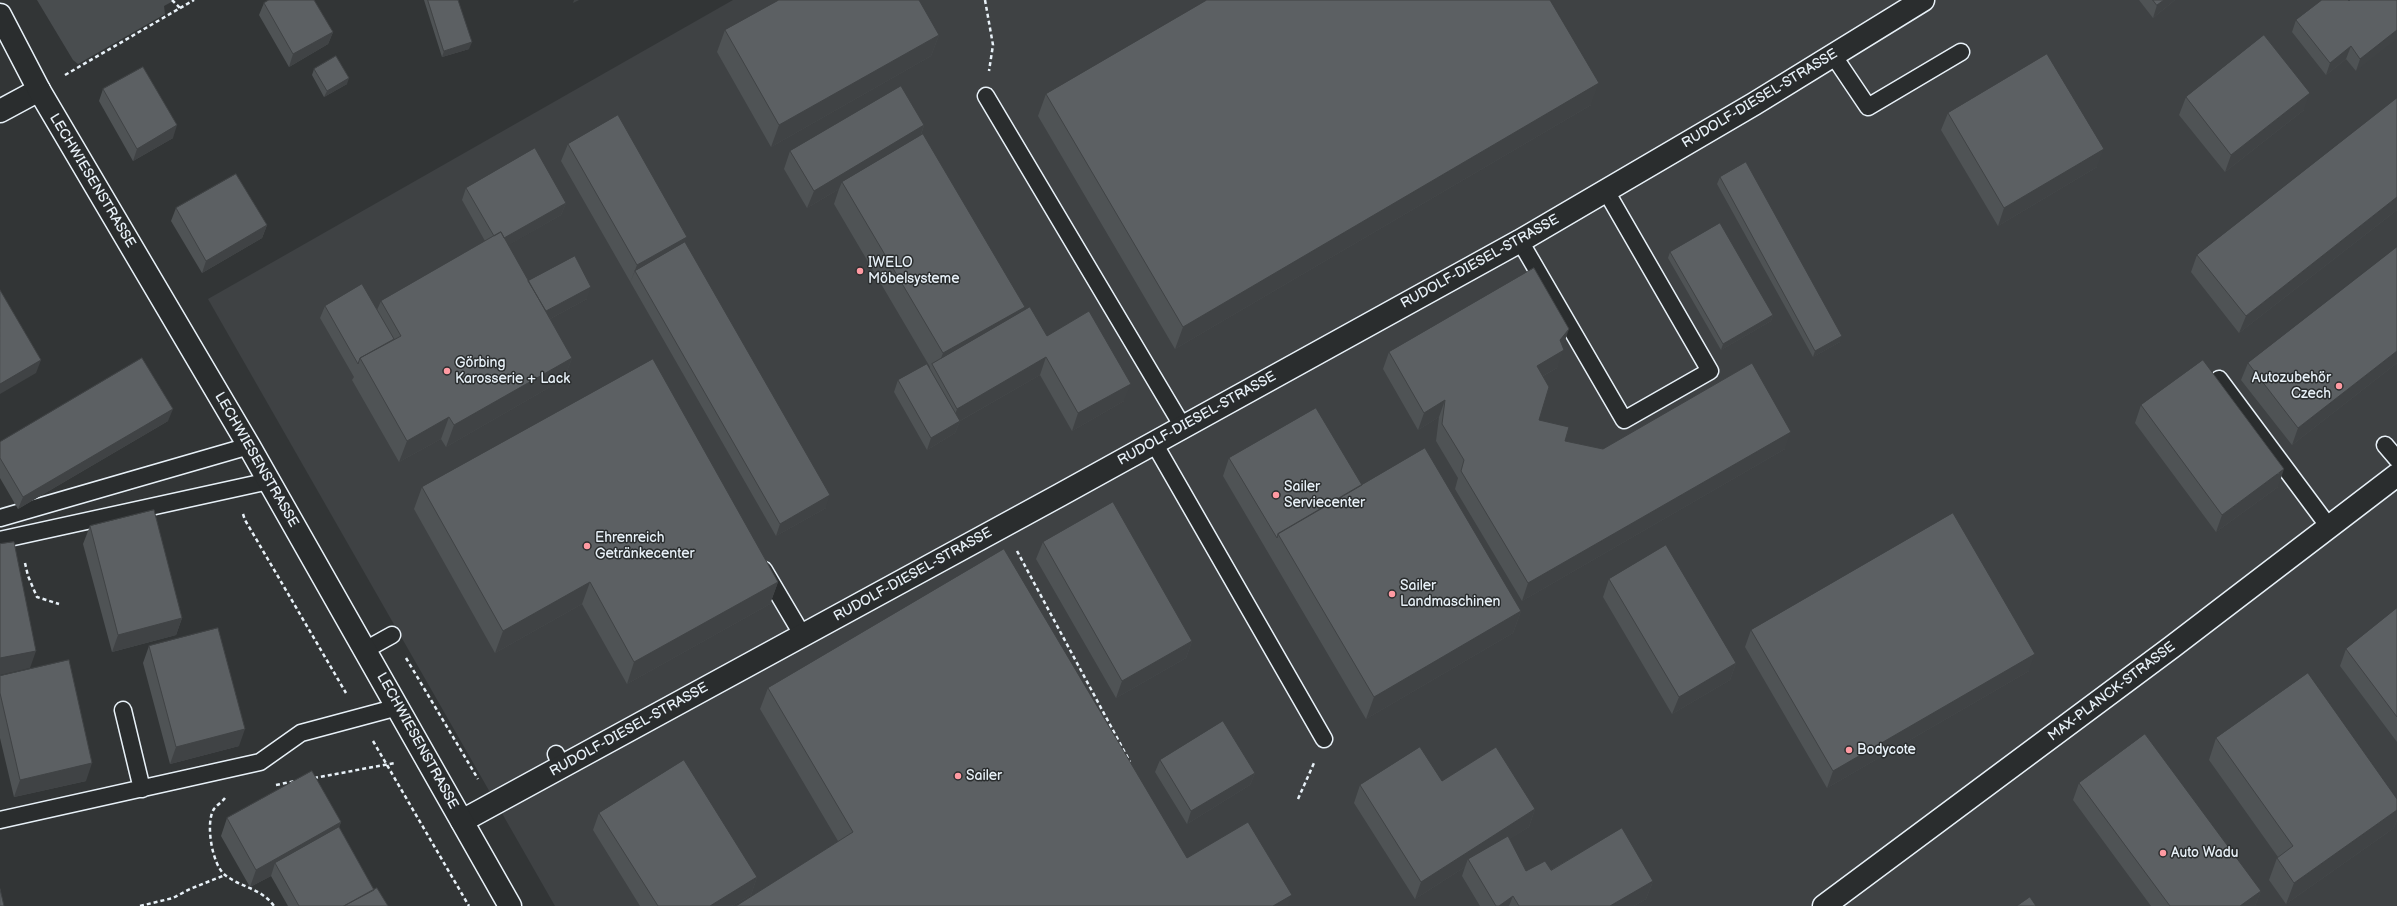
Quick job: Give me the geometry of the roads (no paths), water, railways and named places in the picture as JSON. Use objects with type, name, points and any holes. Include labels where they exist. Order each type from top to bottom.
[{"type":"street","name":"RUDOLF-DIESEL-STRASSE","points":[[462,821],[494,804],[559,761],[803,636],[1520,241],[1606,191],[1923,0]]},
{"type":"street","name":"LECHWIESENSTRASSE","points":[[0,15],[38,90],[249,446],[510,906]]},
{"type":"street","points":[[0,111],[38,90]]},
{"type":"street","name":"MAX-PLANCK-STRASSE","points":[[1824,906],[2172,647],[2397,475]]},
{"type":"lane","points":[[1833,54],[1868,108],[1961,52]]},
{"type":"lane","points":[[986,96],[1183,427]]},
{"type":"lane","points":[[1520,241],[1624,420],[1710,371],[1606,191]]},
{"type":"lane","points":[[2219,379],[2329,527]]},
{"type":"lane","points":[[1154,443],[1324,739]]},
{"type":"lane","points":[[2385,445],[2397,459]]},
{"type":"lane","points":[[0,518],[249,446]]},
{"type":"lane","points":[[0,540],[269,481]]},
{"type":"lane","points":[[755,554],[803,636]]},
{"type":"lane","points":[[365,650],[392,635]]},
{"type":"lane","points":[[0,820],[260,762],[301,733],[398,707]]},
{"type":"lane","points":[[123,710],[142,789]]},
{"type":"place","name":"IWELO Möbelsysteme","points":[[860,271]]},
{"type":"place","name":"Görbing Karosserie + Lack","points":[[447,371]]},
{"type":"place","name":"Autozubehör Czech","points":[[2339,386]]},
{"type":"place","name":"Sailer Serviecenter","points":[[1276,495]]},
{"type":"place","name":"Ehrenreich Getränkecenter","points":[[587,546]]},
{"type":"place","name":"Sailer Landmaschinen","points":[[1392,594]]},
{"type":"place","name":"Bodycote","points":[[1849,750]]},
{"type":"place","name":"Sailer","points":[[958,776]]},
{"type":"place","name":"Auto Wadu","points":[[2163,853]]}]
